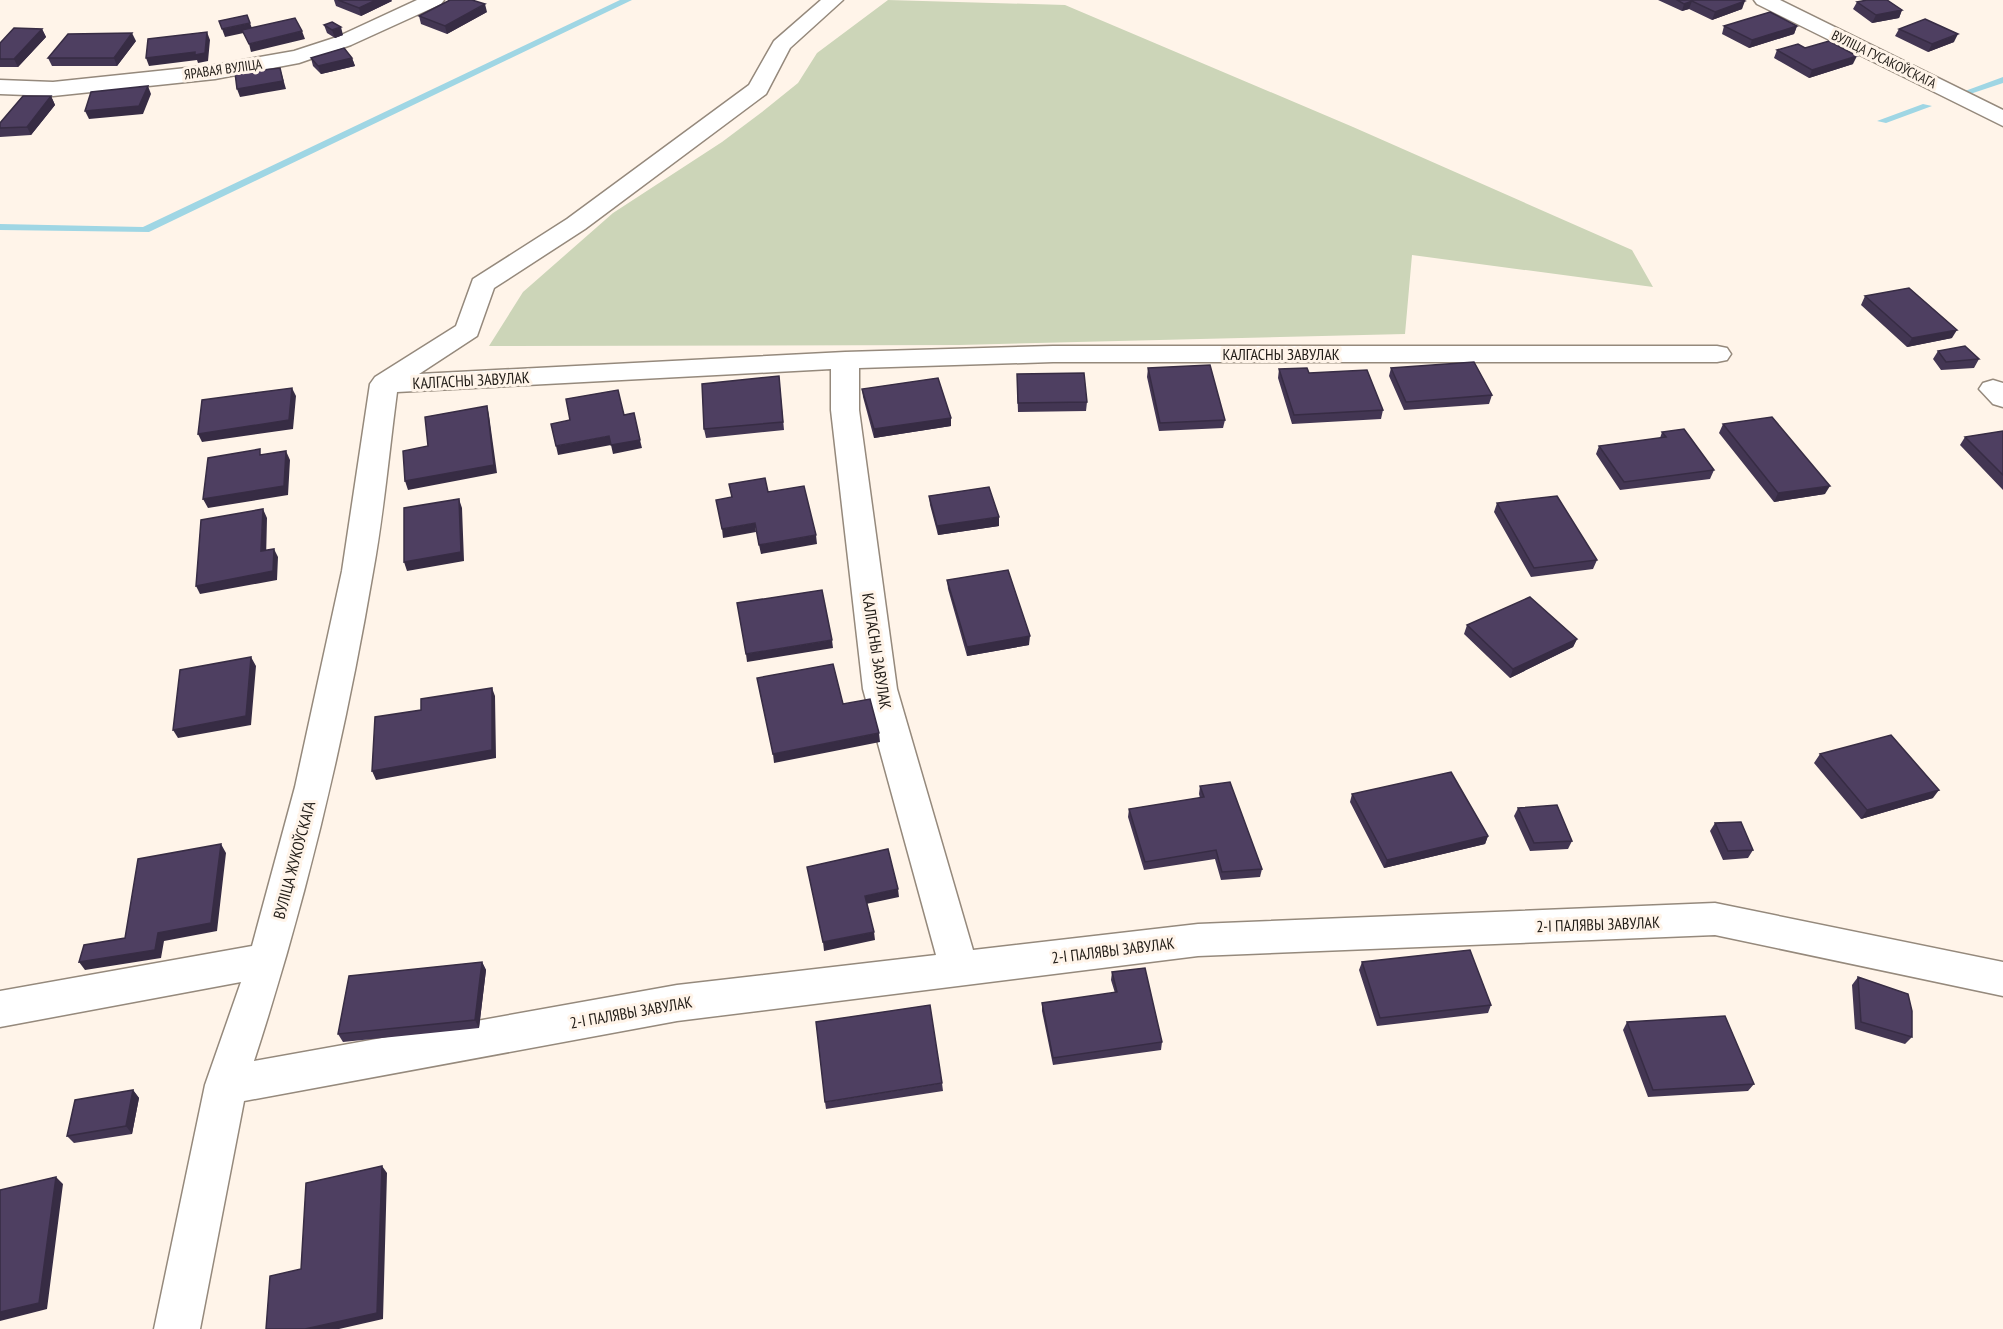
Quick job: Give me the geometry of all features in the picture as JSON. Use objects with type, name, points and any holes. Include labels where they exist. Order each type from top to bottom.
[{"type":"street","name":"ЯРАВАЯ ВУЛІЦА","points":[[0,87],[53,89],[215,72],[299,57],[344,41],[434,0]]},
{"type":"street","points":[[384,384],[468,330],[482,284],[576,224],[758,89],[781,45],[833,0]]},
{"type":"street","name":"ВУЛІЦА ГУСАКОЎСКАГА","points":[[1764,0],[1953,92],[2003,120]]},
{"type":"street","name":"КАЛГАСНЫ ЗАВУЛАК","points":[[384,384],[845,360],[1053,354],[1717,354]]},
{"type":"street","name":"КАЛГАСНЫ ЗАВУЛАК","points":[[845,360],[845,410],[880,689],[959,969]]},
{"type":"street","name":"ВУЛІЦА ЖУКОЎСКАГА","points":[[177,1329],[226,1085],[268,960],[313,787],[355,583],[384,384]]},
{"type":"street","name":"2-І ПАЛЯВЫ ЗАВУЛАК","points":[[226,1085],[677,1003],[1198,940],[1715,920],[2003,979]]},
{"type":"street","points":[[0,1009],[268,960]]},
{"type":"green space","points":[[888,0],[1065,5],[1353,127],[1632,250],[1653,287],[1412,255],[1405,334],[959,345],[489,346],[523,292],[613,213],[722,142],[762,112],[798,83],[817,53]]},
{"type":"building","points":[[338,0],[376,0],[359,8]]},
{"type":"building","points":[[450,0],[472,0],[485,4],[445,26],[419,16]]},
{"type":"building","points":[[1677,0],[1745,1],[1715,12],[1692,1],[1684,4]]},
{"type":"building","points":[[1887,0],[1902,10],[1876,15],[1857,2]]},
{"type":"building","points":[[1770,12],[1797,26],[1752,40],[1724,26]]},
{"type":"building","points":[[247,15],[250,23],[222,29],[219,21]]},
{"type":"building","points":[[295,18],[302,31],[249,44],[242,30]]},
{"type":"building","points":[[1925,19],[1958,34],[1932,44],[1899,29]]},
{"type":"building","points":[[332,22],[341,27],[332,30],[324,25]]},
{"type":"building","points":[[14,28],[42,29],[14,59],[0,59],[0,43]]},
{"type":"building","points":[[207,32],[205,53],[195,55],[195,52],[146,58],[148,39]]},
{"type":"building","points":[[132,33],[114,58],[48,58],[68,34]]},
{"type":"building","points":[[1829,41],[1857,56],[1812,70],[1777,50],[1798,44],[1805,48]]},
{"type":"building","points":[[344,48],[352,58],[318,66],[311,58]]},
{"type":"building","points":[[280,68],[283,81],[237,89],[235,73]]},
{"type":"building","points":[[148,86],[139,106],[85,111],[91,92]]},
{"type":"building","points":[[23,96],[51,96],[27,127],[0,128],[0,123]]},
{"type":"building","points":[[1909,288],[1957,330],[1912,338],[1865,296]]},
{"type":"building","points":[[1965,346],[1979,359],[1946,362],[1938,351]]},
{"type":"building","points":[[1474,362],[1492,395],[1406,402],[1391,368]]},
{"type":"building","points":[[1210,365],[1225,420],[1160,423],[1148,368]]},
{"type":"building","points":[[1307,368],[1309,373],[1367,370],[1383,410],[1294,415],[1279,369]]},
{"type":"building","points":[[1084,373],[1087,402],[1018,403],[1017,374]]},
{"type":"building","points":[[779,376],[783,422],[704,429],[702,384]]},
{"type":"building","points":[[938,378],[951,418],[874,429],[862,389]]},
{"type":"building","points":[[292,388],[289,420],[198,434],[202,400]]},
{"type":"building","points":[[618,390],[624,415],[634,413],[640,440],[611,445],[609,436],[556,446],[551,424],[570,420],[566,399]]},
{"type":"building","points":[[487,406],[494,465],[405,481],[403,451],[428,446],[425,417]]},
{"type":"building","points":[[1772,417],[1830,486],[1778,493],[1723,424]]},
{"type":"building","points":[[1684,429],[1714,470],[1624,482],[1599,446],[1666,437],[1662,432]]},
{"type":"building","points":[[2003,431],[2003,475],[1965,437]]},
{"type":"building","points":[[260,449],[260,455],[286,451],[284,486],[203,499],[208,458]]},
{"type":"building","points":[[765,478],[768,492],[804,486],[816,535],[759,545],[755,523],[722,529],[716,500],[732,497],[729,484]]},
{"type":"building","points":[[989,487],[999,517],[937,526],[929,496]]},
{"type":"building","points":[[1557,496],[1597,560],[1534,568],[1497,503]]},
{"type":"building","points":[[459,499],[461,552],[404,562],[404,508]]},
{"type":"building","points":[[263,509],[261,551],[274,549],[273,571],[196,586],[201,520]]},
{"type":"building","points":[[1008,570],[1030,636],[967,647],[947,580]]},
{"type":"building","points":[[822,590],[832,640],[746,654],[737,603]]},
{"type":"building","points":[[1530,597],[1577,639],[1513,669],[1467,625]]},
{"type":"building","points":[[251,657],[246,716],[173,730],[180,670]]},
{"type":"building","points":[[833,664],[843,704],[870,699],[879,733],[773,754],[757,678]]},
{"type":"building","points":[[492,688],[492,750],[372,771],[375,717],[421,710],[421,699]]},
{"type":"building","points":[[1891,735],[1939,790],[1867,810],[1820,754]]},
{"type":"building","points":[[1451,772],[1488,836],[1387,860],[1352,794]]},
{"type":"building","points":[[1230,782],[1262,869],[1222,872],[1216,850],[1145,862],[1129,809],[1204,797],[1200,786]]},
{"type":"building","points":[[1557,805],[1572,841],[1534,843],[1518,808]]},
{"type":"building","points":[[1741,822],[1753,850],[1728,851],[1715,823]]},
{"type":"building","points":[[221,844],[211,923],[158,933],[155,950],[79,962],[84,945],[125,938],[138,859]]},
{"type":"building","points":[[888,849],[898,889],[865,896],[874,932],[823,942],[807,867]]},
{"type":"building","points":[[1470,950],[1491,1005],[1380,1018],[1362,962]]},
{"type":"building","points":[[482,962],[475,1020],[338,1034],[349,976]]},
{"type":"building","points":[[1145,968],[1162,1042],[1053,1058],[1042,1003],[1117,992],[1112,972]]},
{"type":"building","points":[[1858,977],[1908,994],[1912,1011],[1912,1037],[1861,1022]]},
{"type":"building","points":[[930,1005],[942,1083],[825,1102],[816,1022]]},
{"type":"building","points":[[1725,1016],[1754,1084],[1653,1090],[1627,1022]]},
{"type":"building","points":[[133,1090],[126,1126],[67,1136],[75,1100]]},
{"type":"building","points":[[382,1166],[377,1313],[305,1329],[266,1329],[270,1276],[301,1269],[306,1183]]},
{"type":"building","points":[[56,1177],[39,1303],[0,1312],[0,1190]]},
{"type":"waterway","points":[[0,227],[145,230],[627,0]]},
{"type":"waterway","points":[[1970,91],[2003,80]]},
{"type":"waterway","points":[[1882,121],[1927,106]]}]
